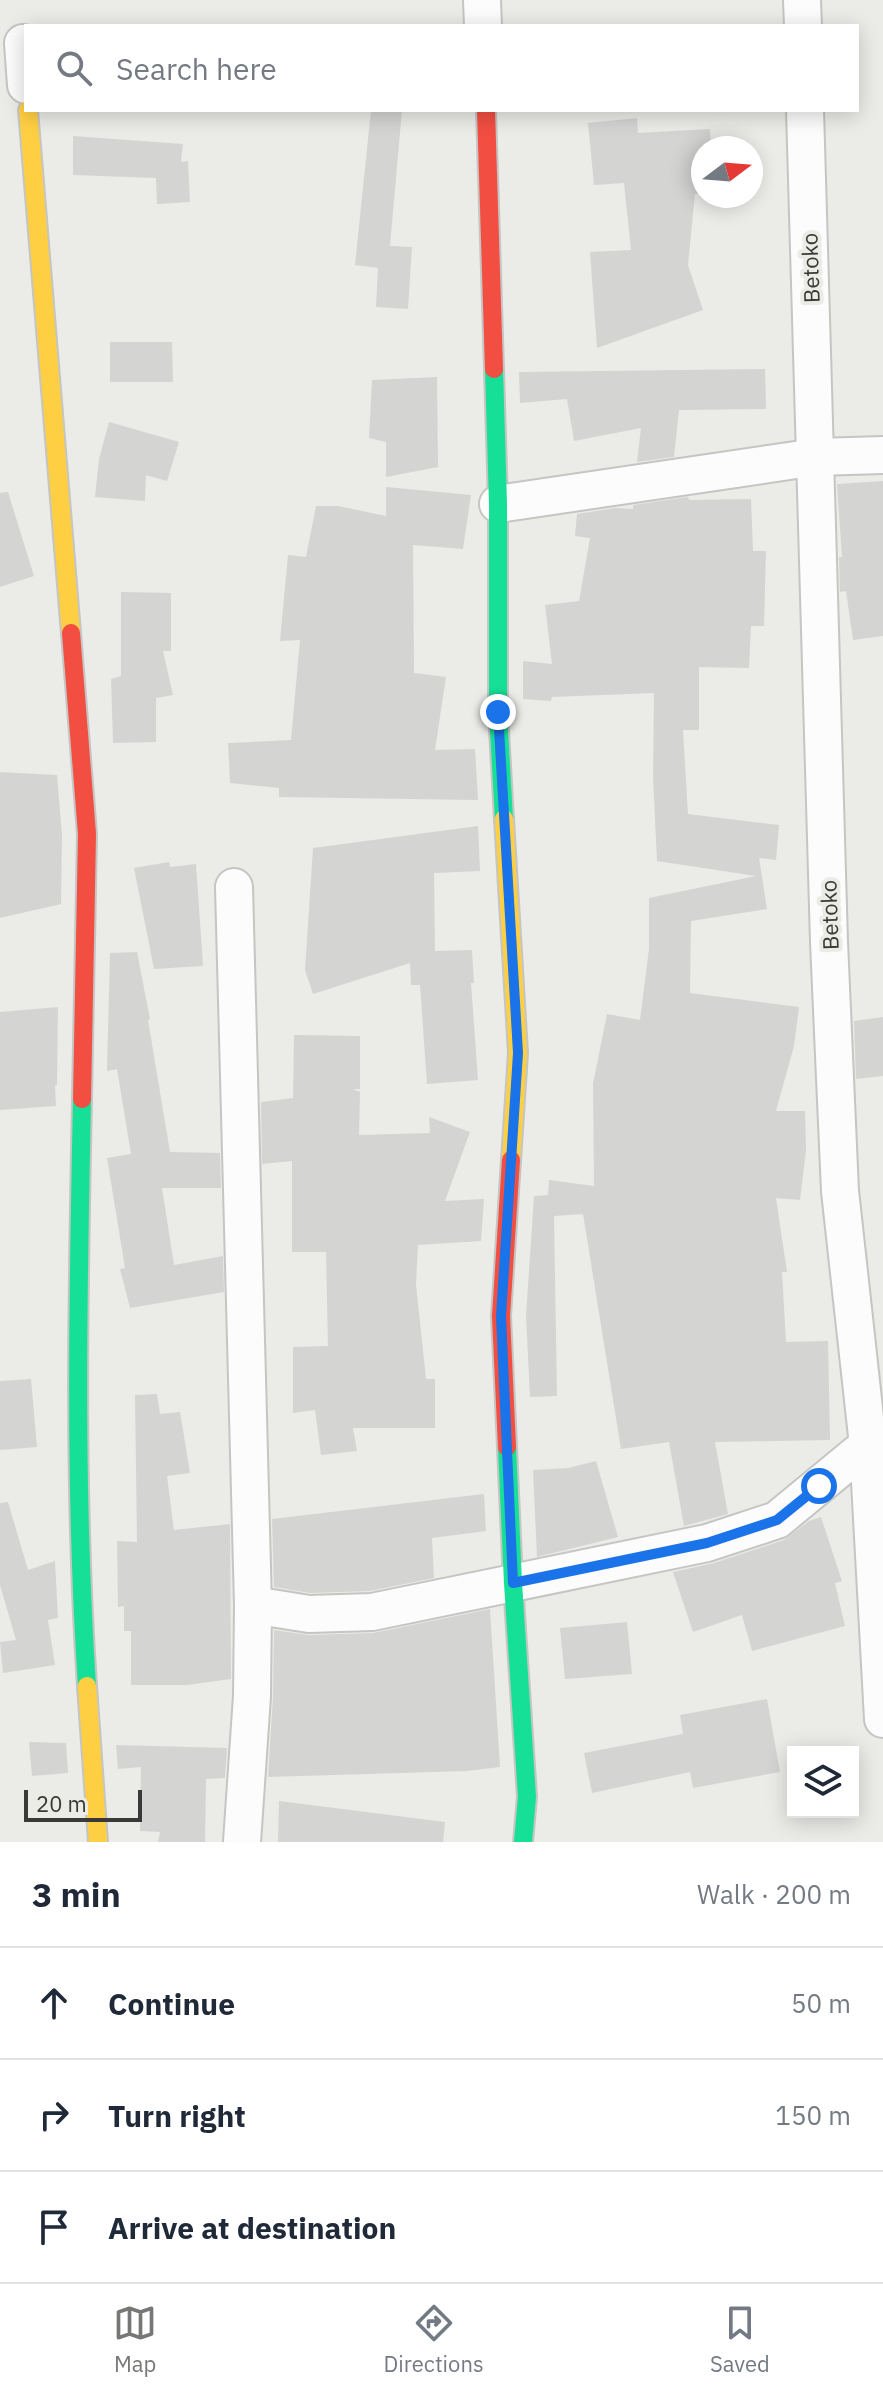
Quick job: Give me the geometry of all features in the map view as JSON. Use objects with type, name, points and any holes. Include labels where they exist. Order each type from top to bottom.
[{"type":"street","points":[[482,0],[483,24]]},
{"type":"street","points":[[802,0],[803,24]]},
{"type":"street","points":[[23,43],[24,57]]},
{"type":"street","points":[[28,112],[87,834],[77,1322],[80,1577],[98,1842]]},
{"type":"street","points":[[486,112],[498,504],[498,712],[518,1053],[501,1316],[513,1583],[527,1797],[523,1842]]},
{"type":"street","name":"Betoko","points":[[805,112],[829,927],[840,1191],[876,1446],[883,1719]]},
{"type":"street","points":[[498,504],[816,457],[883,455]]},
{"type":"street","points":[[234,887],[253,1605],[252,1696],[242,1842]]},
{"type":"street","points":[[253,1605],[309,1614],[372,1612],[707,1543],[777,1520],[876,1446]]},
{"type":"building","points":[[371,112],[402,112],[390,246],[412,247],[408,309],[376,307],[378,268],[355,265]]},
{"type":"building","points":[[637,118],[638,133],[710,129],[710,136],[691,136],[691,208],[694,208],[688,265],[703,310],[597,348],[590,252],[631,250],[624,183],[594,185],[588,123]]},
{"type":"building","points":[[73,136],[183,144],[181,162],[188,161],[190,202],[157,204],[156,178],[73,175]]},
{"type":"building","points":[[110,342],[172,342],[173,382],[110,382]]},
{"type":"building","points":[[765,369],[766,409],[679,410],[674,457],[637,462],[641,428],[574,441],[567,399],[520,403],[519,372]]},
{"type":"building","points":[[437,377],[438,467],[386,477],[386,442],[369,438],[372,380]]},
{"type":"building","points":[[109,422],[179,442],[167,481],[146,475],[145,501],[95,497],[99,459]]},
{"type":"building","points":[[883,481],[883,636],[853,640],[846,591],[840,592],[839,557],[842,557],[837,484]]},
{"type":"building","points":[[386,487],[471,495],[463,549],[413,545],[414,673],[446,677],[435,750],[475,749],[478,800],[279,797],[279,788],[230,783],[228,743],[291,740],[300,640],[280,641],[288,555],[306,557],[316,506],[338,506],[386,516]]},
{"type":"building","points":[[8,492],[34,576],[0,587],[0,493]]},
{"type":"building","points":[[688,497],[689,500],[751,499],[753,551],[766,551],[764,626],[751,626],[749,668],[699,667],[699,730],[683,730],[688,814],[779,825],[776,860],[759,858],[767,909],[691,921],[690,993],[799,1007],[794,1046],[776,1111],[805,1111],[806,1150],[800,1200],[776,1198],[787,1272],[782,1272],[786,1342],[828,1341],[830,1440],[715,1442],[728,1514],[684,1526],[669,1442],[621,1449],[583,1214],[554,1216],[557,1396],[530,1397],[526,1316],[534,1196],[548,1195],[549,1180],[594,1186],[593,1084],[607,1014],[640,1020],[649,949],[649,898],[756,876],[657,861],[653,778],[654,693],[552,697],[551,701],[523,699],[523,661],[552,664],[545,605],[579,601],[590,538],[575,536],[577,514],[615,508],[633,509],[633,505]]},
{"type":"building","points":[[121,592],[171,593],[171,651],[163,651],[173,695],[156,698],[156,742],[113,743],[111,679],[121,676]]},
{"type":"building","points":[[0,772],[57,775],[62,835],[61,904],[0,918]]},
{"type":"building","points":[[478,826],[480,871],[434,873],[435,951],[472,950],[474,983],[471,983],[478,1080],[427,1084],[420,985],[411,985],[410,963],[313,994],[305,970],[313,848]]},
{"type":"building","points":[[169,862],[170,867],[196,864],[203,966],[154,969],[134,868]]},
{"type":"building","points":[[137,952],[170,1152],[220,1153],[221,1188],[162,1188],[174,1265],[223,1256],[224,1292],[130,1308],[120,1269],[125,1268],[107,1158],[131,1154],[117,1069],[107,1071],[110,953]]},
{"type":"building","points":[[58,1007],[56,1106],[0,1110],[0,1012]]},
{"type":"building","points":[[883,1017],[883,1076],[856,1079],[854,1021]]},
{"type":"building","points":[[294,1035],[360,1036],[360,1089],[353,1089],[360,1092],[359,1135],[430,1133],[429,1117],[470,1132],[445,1201],[484,1199],[481,1241],[418,1245],[416,1284],[426,1379],[435,1379],[435,1428],[353,1428],[357,1451],[321,1455],[315,1410],[293,1413],[293,1347],[328,1346],[326,1252],[292,1252],[292,1161],[262,1164],[261,1102],[293,1098]]},
{"type":"building","points":[[31,1379],[37,1447],[0,1450],[0,1381]]},
{"type":"building","points":[[157,1394],[160,1414],[180,1412],[190,1473],[167,1476],[174,1530],[230,1524],[231,1679],[187,1685],[131,1685],[131,1631],[124,1631],[124,1606],[118,1607],[117,1541],[137,1542],[135,1395]]},
{"type":"building","points":[[596,1461],[618,1537],[537,1557],[533,1470],[568,1468]]},
{"type":"building","points":[[484,1494],[486,1531],[432,1538],[434,1578],[370,1591],[310,1593],[274,1587],[272,1519]]},
{"type":"building","points":[[8,1502],[28,1570],[55,1561],[58,1618],[48,1620],[55,1665],[3,1673],[0,1642],[16,1640],[0,1585],[0,1503]]},
{"type":"building","points":[[821,1517],[842,1581],[835,1583],[845,1626],[752,1651],[742,1615],[693,1632],[673,1572],[714,1563],[784,1540],[809,1521]]},
{"type":"building","points":[[490,1609],[500,1767],[467,1771],[268,1777],[274,1630],[309,1635],[373,1633]]},
{"type":"building","points":[[627,1622],[632,1674],[565,1679],[560,1628]]},
{"type":"building","points":[[767,1699],[780,1772],[693,1788],[690,1772],[592,1793],[584,1753],[683,1734],[680,1715]]},
{"type":"building","points":[[29,1742],[66,1743],[68,1773],[32,1776]]},
{"type":"building","points":[[116,1745],[227,1748],[225,1778],[206,1779],[205,1842],[158,1842],[160,1832],[140,1831],[141,1767],[118,1769]]},
{"type":"building","points":[[279,1801],[445,1822],[443,1842],[278,1842]]},
{"type":"traffic: fast","points":[[494,369],[498,504],[498,712],[504,819]]},
{"type":"traffic: fast","points":[[82,1099],[79,1466],[87,1686]]},
{"type":"traffic: fast","points":[[507,1447],[527,1797],[523,1842]]},
{"type":"traffic: slow","points":[[28,112],[71,633]]},
{"type":"traffic: slow","points":[[504,819],[518,1053],[511,1160]]},
{"type":"traffic: slow","points":[[87,1686],[98,1842]]},
{"type":"traffic: jam","points":[[486,112],[494,369]]},
{"type":"traffic: jam","points":[[71,633],[87,834],[82,1099]]},
{"type":"traffic: jam","points":[[507,1447],[501,1316],[511,1160]]},
{"type":"route","points":[[498,712],[518,1053],[501,1316],[513,1583],[707,1543],[777,1520],[819,1486]]}]
